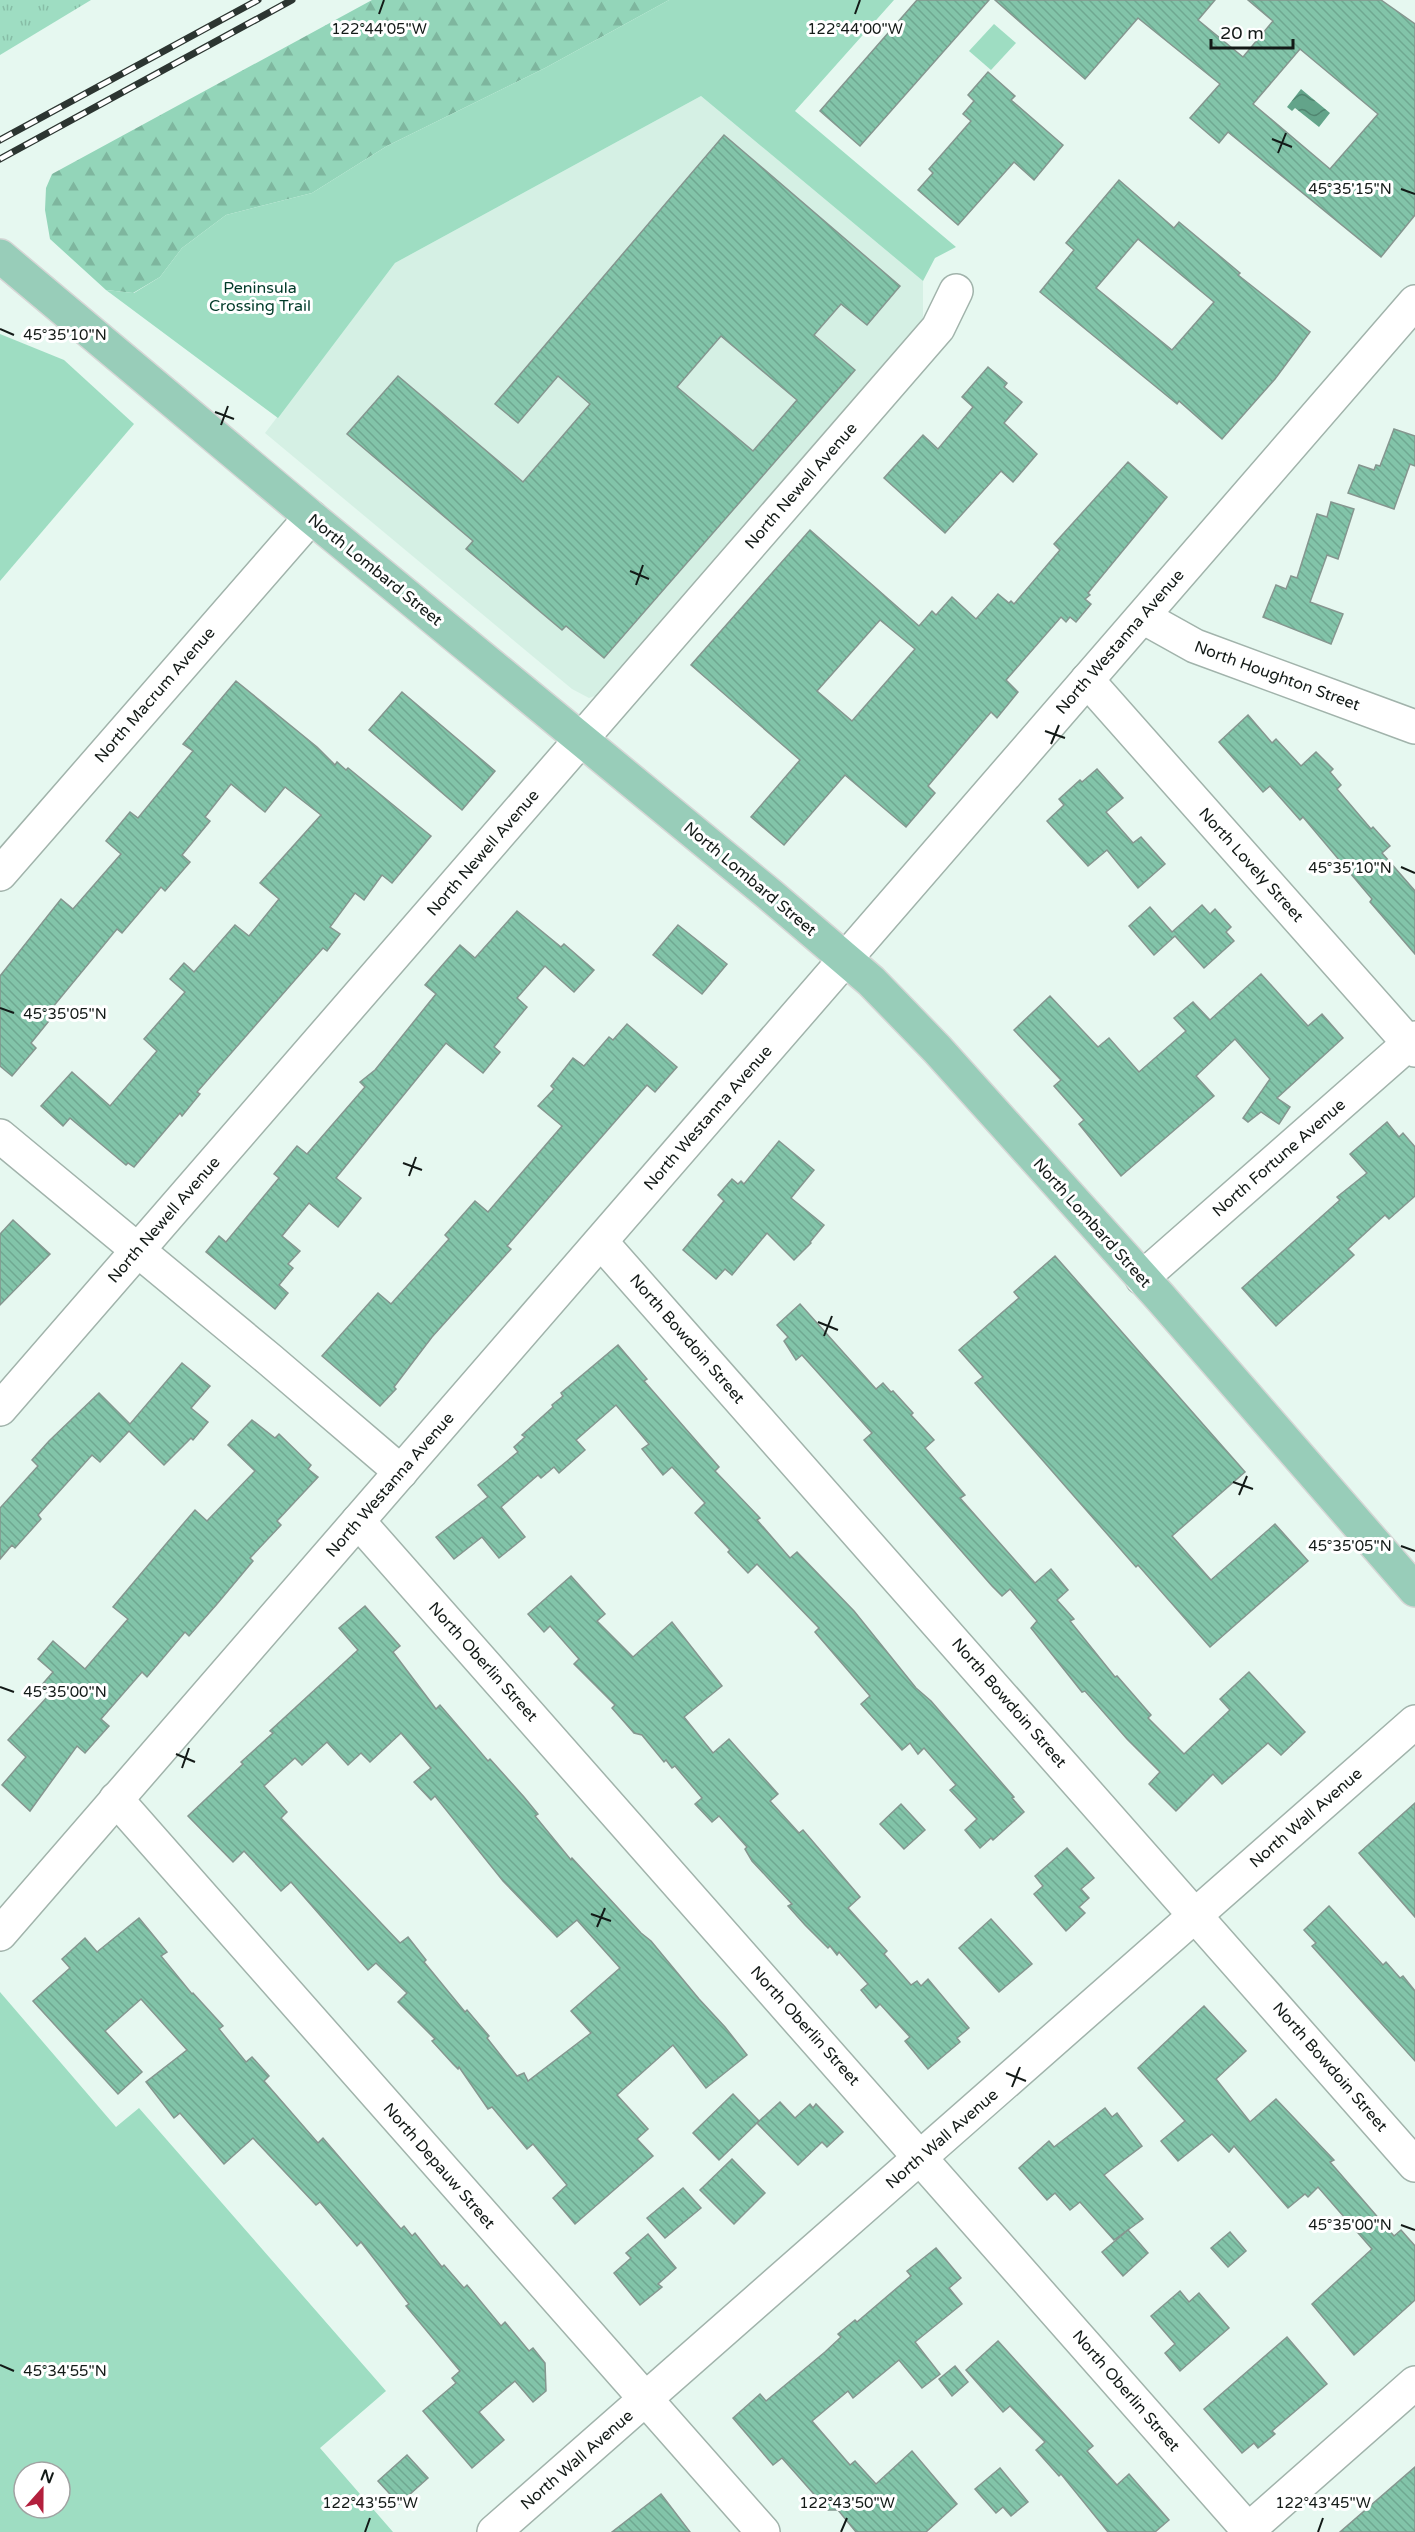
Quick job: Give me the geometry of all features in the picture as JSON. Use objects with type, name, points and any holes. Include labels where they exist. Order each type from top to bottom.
[{"type":"main road","name":"North Lombard Street","points":[[0,256],[311,517],[845,958],[937,1049],[1143,1278],[1415,1590]]},
{"type":"street","name":"North Newell Avenue","points":[[0,1409],[938,328],[956,291]]},
{"type":"street","name":"North Westanna Avenue","points":[[0,1934],[1415,302]]},
{"type":"street","name":"North Macrum Avenue","points":[[0,874],[311,517]]},
{"type":"street","name":"North Houghton Street","points":[[1143,617],[1195,646],[1415,727]]},
{"type":"street","name":"North Lovely Street","points":[[1087,680],[1413,1044]]},
{"type":"street","name":"North Fortune Avenue","points":[[1143,1278],[1413,1044]]},
{"type":"street","points":[[0,1136],[401,1472]]},
{"type":"street","name":"North Bowdoin Street","points":[[601,1242],[1415,2164]]},
{"type":"street","name":"North Oberlin Street","points":[[358,1521],[921,2157],[1248,2531]]},
{"type":"street","name":"North Wall Avenue","points":[[494,2532],[1415,1722]]},
{"type":"street","name":"North Depauw Street","points":[[116,1799],[764,2532]]},
{"type":"street","points":[[1248,2531],[1415,2383]]},
{"type":"shaded area","points":[[701,96],[923,281],[923,321],[603,693],[589,698],[572,689],[265,433],[395,263]]},
{"type":"green space","points":[[0,0],[91,0],[0,55]]},
{"type":"green space","points":[[372,0],[669,0],[545,68],[387,146],[312,193],[226,215],[182,248],[160,277],[133,293],[106,290],[50,239],[45,210],[46,188],[52,174]]},
{"type":"green space","name":"Peninsula Crossing Trail","points":[[669,0],[894,0],[795,111],[956,247],[935,258],[923,281],[701,96],[395,263],[278,418],[106,290],[134,293],[160,277],[182,248],[226,215],[312,193],[387,146],[545,68]]},
{"type":"green space","points":[[994,24],[1016,43],[991,70],[969,51]]},
{"type":"green space","points":[[0,334],[64,360],[134,424],[0,581]]},
{"type":"green space","points":[[0,1992],[116,2127],[139,2108],[386,2391],[320,2448],[393,2532],[0,2532]]},
{"type":"water","points":[[1301,89],[1330,113],[1319,127],[1295,108],[1292,111],[1287,107]]},
{"type":"building","points":[[917,0],[989,0],[860,146],[820,111]]},
{"type":"building","points":[[995,0],[1215,0],[1198,20],[1243,57],[1273,21],[1248,0],[1381,0],[1415,24],[1415,215],[1381,257],[1228,132],[1219,143],[1190,118],[1220,84],[1138,18],[1085,79]],"holes":[[[1300,49],[1378,114],[1330,169],[1253,104]]]},
{"type":"building","points":[[988,72],[1015,96],[1011,100],[1063,145],[1034,180],[1014,162],[958,225],[918,190],[933,173],[929,169],[971,121],[963,114],[974,101],[968,95]]},
{"type":"building","points":[[724,135],[900,286],[867,325],[841,304],[814,335],[855,370],[604,658],[566,626],[562,630],[466,549],[473,541],[347,434],[398,376],[523,482],[590,404],[558,376],[518,423],[495,404]],"holes":[[[721,336],[797,400],[753,451],[677,387]]]},
{"type":"building","points":[[1119,180],[1174,228],[1179,222],[1240,273],[1238,275],[1310,332],[1275,379],[1222,439],[1179,401],[1177,404],[1040,292],[1074,250],[1066,243]],"holes":[[[1138,239],[1214,302],[1172,350],[1096,288]]]},
{"type":"building","points":[[988,367],[1007,383],[1004,387],[1022,402],[1004,423],[1037,454],[1013,482],[1001,471],[945,533],[884,478],[923,435],[938,449],[973,407],[962,397]]},
{"type":"building","points":[[1394,429],[1415,436],[1415,466],[1410,464],[1394,509],[1348,493],[1359,465],[1374,470],[1376,465],[1380,466]]},
{"type":"building","points":[[1128,462],[1167,497],[1088,593],[1090,595],[1085,599],[1091,604],[1076,622],[1070,617],[1066,622],[1061,617],[1006,680],[1018,692],[997,718],[991,712],[928,786],[935,793],[906,827],[845,775],[784,845],[751,817],[800,760],[691,665],[810,530],[919,626],[932,611],[936,615],[952,597],[976,619],[998,594],[1009,603],[1011,601],[1014,604],[1060,550],[1054,544]],"holes":[[[880,620],[915,649],[852,721],[817,691]]]},
{"type":"building","points":[[1331,502],[1354,509],[1338,559],[1327,555],[1310,602],[1343,614],[1331,644],[1263,617],[1276,585],[1286,589],[1291,576],[1297,578],[1317,514],[1327,517]]},
{"type":"building","points":[[236,681],[317,747],[335,765],[337,762],[346,770],[348,768],[431,836],[392,883],[382,875],[364,900],[355,893],[330,927],[340,934],[327,951],[323,948],[197,1092],[200,1094],[182,1116],[180,1113],[134,1167],[128,1163],[126,1165],[70,1118],[63,1126],[41,1106],[72,1072],[110,1106],[157,1051],[144,1039],[185,992],[170,979],[184,963],[194,972],[235,925],[249,936],[279,899],[260,883],[321,815],[285,787],[265,812],[231,784],[205,817],[210,821],[182,855],[190,862],[165,891],[161,887],[122,933],[117,929],[52,1008],[57,1011],[31,1043],[36,1048],[12,1076],[0,1066],[0,976],[61,899],[73,909],[121,854],[106,841],[130,812],[138,818],[193,751],[183,744]]},
{"type":"building","points":[[402,692],[495,771],[462,810],[369,730]]},
{"type":"building","points":[[1248,715],[1272,743],[1276,739],[1301,766],[1316,752],[1333,769],[1330,772],[1341,785],[1337,789],[1371,829],[1373,827],[1390,846],[1382,853],[1415,891],[1415,954],[1370,902],[1372,899],[1303,817],[1300,820],[1270,786],[1263,792],[1219,742]]},
{"type":"building","points":[[1097,769],[1123,798],[1106,812],[1133,843],[1141,837],[1165,864],[1138,888],[1107,850],[1088,866],[1047,821],[1064,805],[1059,799],[1080,780],[1082,782]]},
{"type":"building","points":[[1202,905],[1210,914],[1215,909],[1231,927],[1226,932],[1234,941],[1204,968],[1175,936],[1154,955],[1129,926],[1150,907],[1172,932]]},
{"type":"building","points":[[517,911],[561,947],[564,944],[594,970],[574,992],[545,966],[517,998],[527,1007],[494,1047],[500,1052],[483,1073],[446,1043],[336,1178],[361,1198],[338,1227],[309,1203],[282,1236],[300,1251],[288,1264],[293,1268],[279,1285],[288,1293],[275,1309],[206,1252],[219,1236],[226,1242],[279,1178],[274,1174],[297,1146],[307,1154],[365,1087],[360,1082],[375,1070],[436,994],[425,985],[460,945],[475,958]]},
{"type":"building","points":[[678,925],[727,964],[702,994],[653,955]]},
{"type":"building","points":[[1261,974],[1308,1026],[1322,1014],[1343,1038],[1277,1098],[1290,1107],[1279,1124],[1261,1112],[1248,1122],[1243,1118],[1270,1079],[1235,1039],[1196,1076],[1214,1096],[1121,1176],[1079,1124],[1084,1120],[1054,1086],[1061,1080],[1014,1030],[1050,996],[1098,1047],[1109,1038],[1139,1072],[1186,1031],[1174,1018],[1193,1002],[1210,1020]]},
{"type":"building","points":[[627,1024],[677,1067],[655,1092],[647,1085],[507,1246],[511,1249],[432,1337],[394,1387],[396,1389],[380,1406],[322,1356],[378,1293],[391,1304],[449,1239],[445,1235],[475,1201],[488,1212],[562,1126],[538,1106],[554,1089],[551,1086],[573,1058],[584,1066],[609,1037],[613,1040]]},
{"type":"building","points":[[1387,1122],[1399,1137],[1403,1133],[1415,1147],[1415,1196],[1389,1219],[1385,1215],[1348,1249],[1354,1255],[1276,1326],[1242,1288],[1340,1200],[1337,1197],[1367,1173],[1350,1154]]},
{"type":"building","points":[[779,1141],[814,1170],[791,1198],[824,1225],[811,1243],[794,1260],[767,1233],[732,1275],[725,1269],[716,1279],[683,1250],[724,1201],[718,1195],[732,1179],[738,1184],[741,1181],[744,1184]]},
{"type":"building","points":[[13,1220],[50,1254],[0,1305],[0,1234]]},
{"type":"building","points":[[1055,1256],[1245,1472],[1172,1536],[1211,1580],[1275,1524],[1308,1561],[1210,1647],[1138,1565],[1136,1567],[975,1383],[983,1377],[959,1350],[1019,1298],[1014,1292]]},
{"type":"building","points":[[800,1304],[876,1389],[883,1383],[913,1413],[911,1415],[934,1440],[925,1448],[965,1495],[960,1498],[1035,1583],[1051,1569],[1068,1590],[1057,1600],[1074,1619],[1070,1621],[1115,1677],[1117,1676],[1151,1715],[1148,1718],[1184,1754],[1230,1710],[1220,1699],[1249,1672],[1305,1732],[1281,1755],[1268,1743],[1222,1784],[1213,1774],[1176,1811],[1149,1784],[1160,1772],[1085,1691],[1082,1692],[1031,1628],[1037,1621],[1010,1589],[1002,1596],[992,1586],[864,1440],[872,1433],[802,1355],[796,1360],[784,1341],[788,1337],[777,1325]]},
{"type":"building","points":[[618,1345],[647,1379],[644,1381],[719,1467],[715,1471],[760,1518],[757,1520],[790,1558],[797,1552],[854,1611],[916,1688],[931,1701],[1014,1797],[1012,1798],[1024,1812],[993,1840],[991,1838],[980,1848],[965,1830],[977,1819],[950,1790],[956,1785],[924,1748],[918,1754],[910,1743],[902,1750],[861,1704],[870,1696],[815,1632],[819,1628],[757,1564],[748,1573],[728,1552],[730,1550],[695,1513],[705,1503],[672,1467],[663,1475],[642,1449],[649,1444],[616,1405],[576,1440],[585,1450],[559,1473],[554,1467],[541,1478],[538,1475],[501,1507],[525,1537],[499,1558],[482,1537],[454,1559],[436,1537],[488,1497],[478,1485],[518,1452],[514,1447],[525,1437],[522,1435],[553,1407],[552,1405],[563,1396],[561,1393]]},
{"type":"building","points":[[182,1363],[210,1386],[191,1408],[208,1422],[193,1440],[191,1438],[164,1465],[129,1431],[100,1462],[92,1455],[38,1515],[41,1519],[15,1548],[12,1545],[0,1559],[0,1508],[38,1466],[32,1460],[49,1441],[99,1393],[130,1424]]},
{"type":"building","points":[[252,1420],[275,1438],[279,1434],[311,1465],[308,1469],[318,1477],[277,1521],[281,1525],[250,1558],[253,1561],[189,1636],[185,1632],[147,1677],[142,1672],[101,1719],[109,1726],[85,1753],[77,1746],[30,1811],[2,1785],[26,1757],[8,1740],[49,1695],[40,1687],[53,1672],[38,1659],[53,1641],[85,1669],[128,1619],[113,1607],[195,1510],[207,1521],[255,1471],[228,1445]]},
{"type":"building","points":[[571,1576],[605,1614],[597,1621],[633,1657],[672,1622],[722,1686],[684,1717],[713,1753],[729,1739],[778,1794],[770,1801],[799,1833],[803,1830],[860,1897],[848,1908],[887,1951],[884,1954],[911,1985],[917,1981],[921,1986],[928,1979],[969,2028],[957,2038],[960,2042],[928,2069],[905,2041],[910,2037],[880,2004],[876,2008],[861,1990],[868,1984],[839,1952],[837,1955],[830,1946],[828,1948],[788,1906],[792,1904],[752,1861],[745,1849],[747,1847],[719,1816],[712,1822],[695,1804],[702,1798],[675,1766],[672,1768],[666,1760],[664,1762],[642,1735],[634,1733],[612,1708],[615,1705],[574,1664],[579,1659],[550,1626],[544,1632],[528,1614]]},
{"type":"building","points":[[365,1606],[400,1646],[393,1652],[436,1709],[440,1705],[488,1761],[490,1759],[538,1814],[535,1816],[571,1860],[572,1858],[651,1941],[747,2055],[706,2088],[673,2045],[617,2095],[648,2129],[637,2139],[653,2156],[575,2224],[553,2198],[567,2185],[533,2144],[527,2149],[492,2107],[488,2109],[459,2067],[458,2069],[453,2064],[432,2041],[435,2039],[398,2002],[407,1993],[376,1963],[368,1970],[291,1882],[281,1891],[244,1851],[233,1862],[188,1816],[273,1733],[270,1731],[358,1650],[339,1628]],"holes":[[[401,1733],[431,1768],[414,1782],[431,1800],[435,1796],[503,1881],[557,1937],[577,1920],[620,1968],[571,2011],[591,2033],[528,2081],[524,2073],[517,2076],[487,2038],[489,2036],[467,2010],[465,2012],[424,1962],[426,1960],[408,1937],[400,1943],[281,1818],[287,1812],[264,1786],[295,1758],[302,1765],[327,1742],[348,1765],[361,1753],[370,1762]]]},
{"type":"building","points":[[1415,1803],[1415,1917],[1359,1853]]},
{"type":"building","points":[[901,1804],[925,1830],[904,1849],[880,1824]]},
{"type":"building","points":[[1067,1848],[1094,1878],[1081,1889],[1089,1898],[1079,1907],[1085,1913],[1066,1931],[1034,1894],[1043,1886],[1035,1876]]},
{"type":"building","points":[[1329,1906],[1383,1965],[1386,1962],[1400,1978],[1403,1976],[1415,1991],[1415,2061],[1312,1946],[1316,1943],[1304,1930]]},
{"type":"building","points":[[139,1918],[167,1952],[161,1956],[192,1994],[223,2026],[219,2029],[246,2062],[252,2057],[269,2076],[264,2081],[318,2143],[323,2138],[401,2229],[404,2226],[412,2236],[415,2233],[442,2267],[444,2265],[464,2288],[467,2285],[501,2326],[505,2322],[529,2351],[533,2348],[545,2363],[546,2391],[533,2402],[515,2381],[479,2412],[504,2440],[472,2468],[423,2411],[456,2383],[452,2378],[460,2371],[406,2306],[409,2304],[361,2242],[357,2246],[320,2202],[316,2205],[253,2138],[224,2164],[180,2113],[174,2118],[146,2082],[187,2050],[141,1999],[105,2031],[142,2072],[118,2094],[33,2001],[70,1968],[62,1959],[85,1938],[97,1952]]},
{"type":"building","points":[[991,1919],[1032,1964],[999,1992],[959,1948]]},
{"type":"building","points":[[1204,2006],[1246,2051],[1216,2079],[1250,2122],[1276,2099],[1334,2160],[1330,2162],[1394,2236],[1401,2230],[1415,2246],[1415,2300],[1354,2355],[1312,2304],[1372,2249],[1318,2187],[1308,2197],[1305,2194],[1288,2208],[1234,2146],[1229,2152],[1212,2134],[1178,2161],[1161,2141],[1185,2121],[1138,2068]]},
{"type":"building","points":[[733,2094],[759,2121],[719,2160],[693,2133]]},
{"type":"building","points":[[780,2102],[795,2118],[810,2104],[813,2108],[816,2104],[843,2132],[827,2147],[822,2142],[798,2165],[757,2123]]},
{"type":"building","points":[[1105,2108],[1112,2117],[1117,2113],[1142,2146],[1104,2175],[1143,2219],[1114,2240],[1080,2202],[1070,2210],[1055,2193],[1047,2200],[1019,2168],[1049,2141],[1054,2147]]},
{"type":"building","points":[[732,2159],[765,2193],[734,2224],[700,2190]]},
{"type":"building","points":[[683,2188],[701,2208],[665,2238],[647,2218]]},
{"type":"building","points":[[1128,2230],[1148,2253],[1123,2276],[1102,2252]]},
{"type":"building","points":[[1230,2232],[1246,2251],[1228,2267],[1211,2248]]},
{"type":"building","points":[[648,2234],[676,2268],[658,2284],[662,2287],[640,2305],[614,2273],[631,2258],[626,2253]]},
{"type":"building","points":[[936,2248],[961,2278],[949,2288],[962,2304],[915,2342],[940,2374],[922,2388],[899,2360],[853,2398],[848,2391],[812,2421],[850,2465],[855,2461],[876,2484],[912,2451],[957,2504],[926,2532],[856,2532],[838,2510],[828,2510],[782,2458],[773,2465],[733,2418],[760,2394],[766,2401],[825,2352],[841,2337],[838,2334],[855,2320],[857,2322],[911,2276],[907,2271]]},
{"type":"building","points":[[1180,2291],[1189,2302],[1199,2293],[1229,2328],[1180,2371],[1165,2353],[1175,2344],[1151,2316]]},
{"type":"building","points":[[1287,2337],[1327,2384],[1272,2431],[1275,2434],[1258,2448],[1254,2443],[1242,2453],[1204,2409]]},
{"type":"building","points":[[998,2341],[1093,2446],[1087,2451],[1117,2485],[1129,2474],[1169,2520],[1155,2532],[1108,2532],[1061,2474],[1059,2476],[1036,2450],[1045,2442],[1010,2406],[1003,2412],[966,2370]]},
{"type":"building","points":[[955,2366],[968,2382],[952,2396],[939,2379]]},
{"type":"building","points":[[407,2455],[428,2478],[399,2504],[378,2481]]},
{"type":"building","points":[[1415,2467],[1415,2532],[1340,2532]]},
{"type":"building","points":[[1000,2468],[1028,2502],[1011,2516],[1003,2507],[996,2513],[975,2489]]},
{"type":"building","points":[[661,2494],[690,2532],[612,2532]]},
{"type":"railway","points":[[0,140],[258,0]]},
{"type":"railway","points":[[0,159],[292,0]]}]
